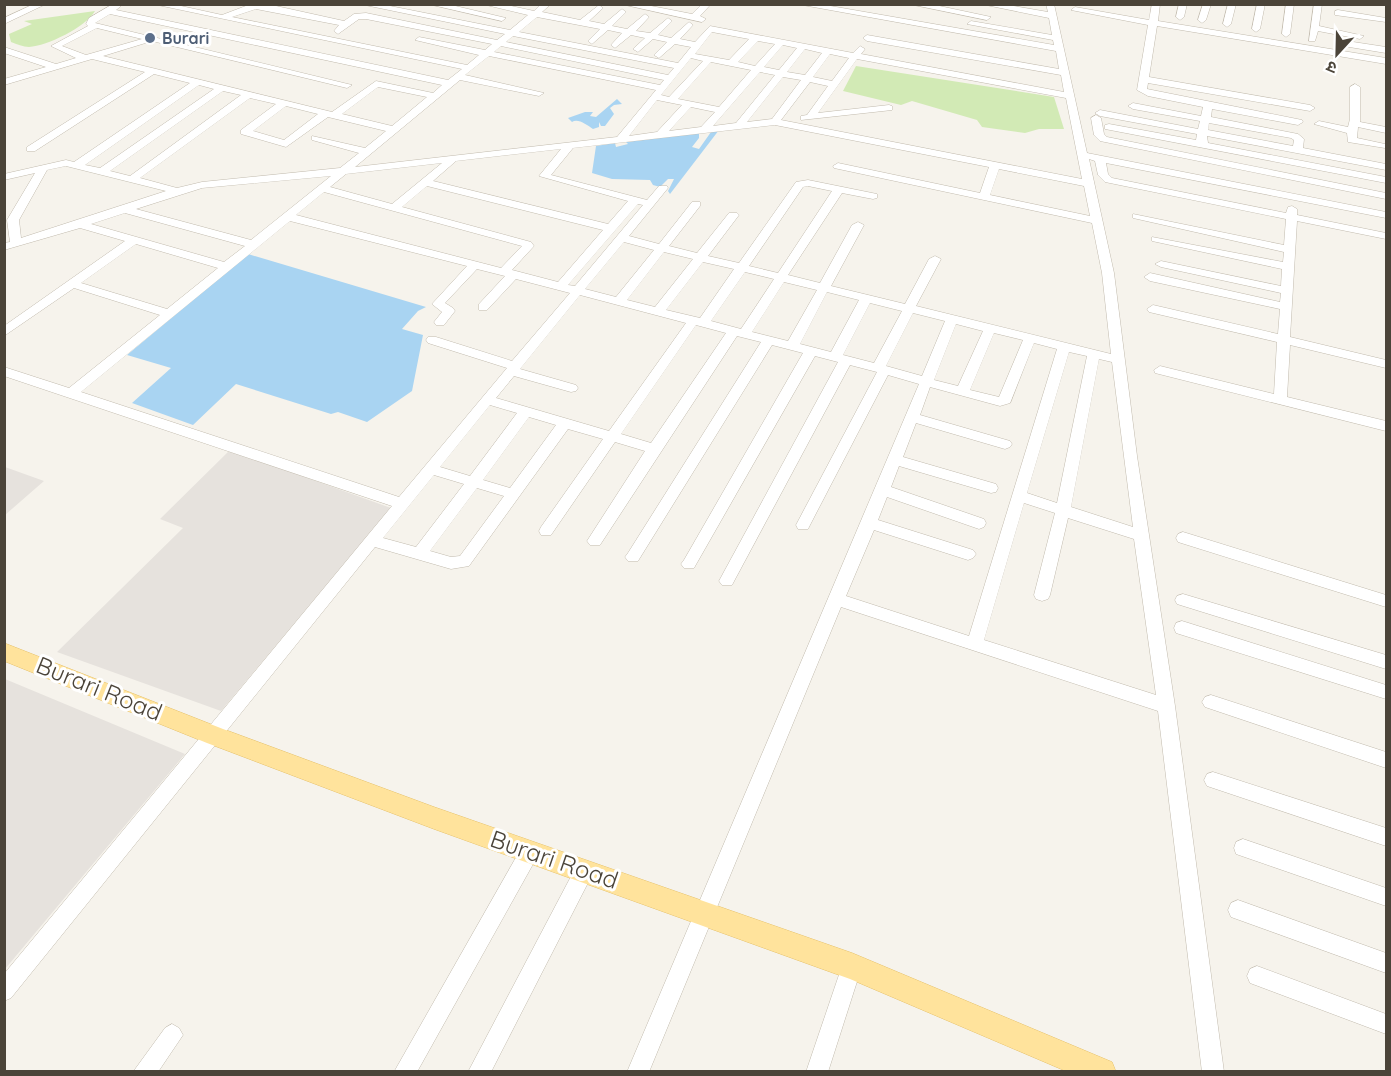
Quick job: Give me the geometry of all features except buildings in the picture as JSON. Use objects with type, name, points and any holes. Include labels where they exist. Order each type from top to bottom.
[{"type":"main road","name":"Burari Road","points":[[4,652],[215,736],[852,966],[1102,1071]]},
{"type":"street","points":[[4,22],[42,4]]},
{"type":"street","points":[[119,4],[90,22],[95,26],[347,86]]},
{"type":"street","points":[[157,4],[468,68]]},
{"type":"street","points":[[364,4],[679,66]]},
{"type":"street","points":[[432,4],[525,22]]},
{"type":"street","points":[[486,4],[535,14],[558,23],[582,23],[696,45]]},
{"type":"street","points":[[638,50],[652,37],[667,17],[673,4]]},
{"type":"street","points":[[659,55],[695,21],[706,4]]},
{"type":"street","points":[[838,4],[883,16]]},
{"type":"street","points":[[913,4],[1053,21]]},
{"type":"street","points":[[985,4],[1053,21]]},
{"type":"street","points":[[1103,4],[1134,9]]},
{"type":"street","points":[[1160,14],[1183,4]]},
{"type":"street","points":[[1207,4],[1228,24]]},
{"type":"street","points":[[1228,24],[1232,4]]},
{"type":"street","points":[[1228,24],[1261,4]]},
{"type":"street","points":[[1290,4],[1281,33],[1323,40]]},
{"type":"street","points":[[1312,39],[1318,4]]},
{"type":"street","points":[[6,81],[192,27],[256,5],[345,24]]},
{"type":"street","points":[[72,393],[368,153],[545,5]]},
{"type":"street","points":[[808,5],[883,16],[1053,21]]},
{"type":"street","points":[[592,41],[623,8],[641,6],[667,17],[695,21]]},
{"type":"street","points":[[582,23],[599,9]]},
{"type":"street","points":[[1074,10],[1160,14],[1266,31]]},
{"type":"street","points":[[109,11],[455,80],[539,93]]},
{"type":"street","points":[[1338,12],[1386,20]]},
{"type":"street","points":[[1160,14],[1386,61]]},
{"type":"street","points":[[1160,14],[1141,87],[1145,92],[1298,122]]},
{"type":"street","points":[[328,40],[357,16],[366,16],[670,78]]},
{"type":"street","points":[[810,117],[883,16]]},
{"type":"street","points":[[1363,16],[1365,25],[1386,29]]},
{"type":"street","points":[[615,45],[645,17]]},
{"type":"street","points":[[1053,21],[1069,96],[1092,157],[1103,175],[1109,180],[1386,236]]},
{"type":"street","points":[[95,26],[55,46],[87,57],[223,87],[395,130]]},
{"type":"street","points":[[1314,28],[1386,40]]},
{"type":"street","points":[[620,140],[710,29],[1069,96]]},
{"type":"street","points":[[732,64],[757,36]]},
{"type":"street","points":[[867,38],[1065,73]]},
{"type":"street","points":[[419,40],[662,87]]},
{"type":"street","points":[[705,129],[782,41]]},
{"type":"street","points":[[1334,42],[1386,50]]},
{"type":"street","points":[[739,126],[804,45]]},
{"type":"street","points":[[908,65],[917,47]]},
{"type":"street","points":[[4,50],[55,67]]},
{"type":"street","points":[[775,122],[829,50]]},
{"type":"street","points":[[688,55],[834,84]]},
{"type":"street","points":[[960,75],[970,56]]},
{"type":"street","points":[[672,100],[709,59]]},
{"type":"street","points":[[31,149],[153,71]]},
{"type":"street","points":[[1143,79],[1310,108]]},
{"type":"street","points":[[77,165],[198,82]]},
{"type":"street","points":[[284,103],[245,132],[286,144],[376,84],[436,96]]},
{"type":"street","points":[[102,171],[223,87]]},
{"type":"street","points":[[1352,131],[1354,87]]},
{"type":"street","points":[[132,179],[249,94]]},
{"type":"street","points":[[654,97],[722,110]]},
{"type":"street","points":[[660,135],[689,104]]},
{"type":"street","points":[[1205,145],[1202,141],[1208,105]]},
{"type":"street","points":[[1133,106],[1294,136],[1299,139],[1298,151]]},
{"type":"street","points":[[44,167],[13,220],[10,251],[79,224],[177,191],[202,185],[570,146],[889,108]]},
{"type":"street","points":[[1386,168],[1203,133],[1098,116],[1099,135],[1108,141],[1386,196]]},
{"type":"street","points":[[775,122],[1090,184]]},
{"type":"street","points":[[1352,131],[1359,126],[1386,130]]},
{"type":"street","points":[[1108,127],[1386,180]]},
{"type":"street","points":[[1321,130],[1352,131],[1381,146]]},
{"type":"street","points":[[316,138],[368,153]]},
{"type":"street","points":[[570,146],[544,176],[651,204]]},
{"type":"street","points":[[1092,157],[1090,184],[1108,273],[1213,1071]]},
{"type":"street","points":[[1092,157],[1386,215]]},
{"type":"street","points":[[394,208],[453,159]]},
{"type":"street","points":[[4,177],[66,163],[177,191]]},
{"type":"street","points":[[838,166],[1098,221]]},
{"type":"street","points":[[984,196],[995,166]]},
{"type":"street","points":[[425,182],[610,228]]},
{"type":"street","points":[[546,531],[612,436],[698,322],[743,267],[800,184],[808,183],[873,196]]},
{"type":"street","points":[[323,189],[527,244],[528,246],[483,307]]},
{"type":"street","points":[[4,990],[215,736],[487,399],[663,189]]},
{"type":"street","points":[[596,541],[654,449],[780,276],[839,189]]},
{"type":"street","points":[[1280,400],[1293,197]]},
{"type":"street","points":[[560,287],[635,200]]},
{"type":"street","points":[[619,302],[696,204]]},
{"type":"street","points":[[124,209],[255,244]]},
{"type":"street","points":[[658,312],[733,215]]},
{"type":"street","points":[[1137,216],[1289,250]]},
{"type":"street","points":[[289,217],[881,369],[1000,402],[1005,400],[1030,338]]},
{"type":"street","points":[[79,224],[228,267]]},
{"type":"street","points":[[792,346],[858,225]]},
{"type":"street","points":[[621,238],[1119,360]]},
{"type":"street","points":[[1156,239],[1288,267]]},
{"type":"street","points":[[4,332],[134,240]]},
{"type":"street","points":[[803,525],[934,259]]},
{"type":"street","points":[[1161,264],[1287,291]]},
{"type":"street","points":[[440,322],[449,311],[438,304],[474,265]]},
{"type":"street","points":[[1150,277],[1286,307]]},
{"type":"street","points":[[72,284],[170,314]]},
{"type":"street","points":[[727,581],[840,359],[867,297]]},
{"type":"street","points":[[1153,309],[1386,364]]},
{"type":"street","points":[[638,1071],[835,599],[869,523],[952,318]]},
{"type":"street","points":[[962,392],[990,328]]},
{"type":"street","points":[[432,340],[571,388]]},
{"type":"street","points":[[633,557],[769,340]]},
{"type":"street","points":[[975,644],[1064,346]]},
{"type":"street","points":[[689,564],[811,351]]},
{"type":"street","points":[[1042,595],[1063,510],[1094,354]]},
{"type":"street","points":[[1160,370],[1386,426]]},
{"type":"street","points":[[4,371],[403,504]]},
{"type":"street","points":[[487,399],[654,449]]},
{"type":"street","points":[[420,554],[526,411]]},
{"type":"street","points":[[911,417],[1005,444]]},
{"type":"street","points":[[373,541],[451,563],[464,562],[566,423]]},
{"type":"street","points":[[893,459],[991,488]]},
{"type":"street","points":[[431,469],[513,494]]},
{"type":"street","points":[[882,490],[979,523]]},
{"type":"street","points":[[1019,496],[1142,536]]},
{"type":"street","points":[[869,523],[968,554]]},
{"type":"street","points":[[1183,538],[1386,601]]},
{"type":"street","points":[[835,599],[1166,706]]},
{"type":"street","points":[[1183,600],[1386,662]]},
{"type":"street","points":[[1182,628],[1386,692]]},
{"type":"street","points":[[1210,702],[1386,760]]},
{"type":"street","points":[[1213,780],[1386,837]]},
{"type":"street","points":[[1243,848],[1386,897]]},
{"type":"street","points":[[405,1071],[530,851]]},
{"type":"street","points":[[479,1071],[584,871]]},
{"type":"street","points":[[1238,910],[1386,963]]},
{"type":"street","points":[[817,1071],[852,966]]},
{"type":"street","points":[[1257,976],[1386,1024]]},
{"type":"street","points":[[144,1071],[172,1035]]},
{"type":"shaded area","points":[[230,450],[391,508],[221,711],[57,652],[183,528],[160,519]]},
{"type":"shaded area","points":[[4,467],[44,481],[5,515]]},
{"type":"shaded area","points":[[4,679],[185,754],[5,969]]},
{"type":"green space","points":[[95,11],[75,29],[46,43],[29,47],[11,42],[9,34],[32,24],[24,21]]},
{"type":"green space","points":[[856,66],[1054,97],[1064,129],[1039,129],[1025,133],[982,127],[977,120],[912,101],[901,105],[843,91]]},
{"type":"water","points":[[617,99],[622,104],[610,108],[614,114],[605,126],[601,126],[599,122],[599,127],[593,129],[580,121],[572,122],[568,118],[585,112],[593,112],[590,116],[596,117]]},
{"type":"water","points":[[719,130],[670,194],[668,191],[674,179],[668,179],[660,187],[653,185],[650,180],[612,179],[592,173],[596,146],[615,143],[616,147],[628,144],[626,142],[699,133],[699,138],[692,147],[699,149],[711,132]]},
{"type":"water","points":[[248,254],[426,307],[418,311],[402,329],[423,335],[412,391],[367,422],[338,412],[331,414],[236,384],[193,425],[132,403],[171,368],[127,355]]},
{"type":"place","name":"Burari","points":[[150,38]]}]
